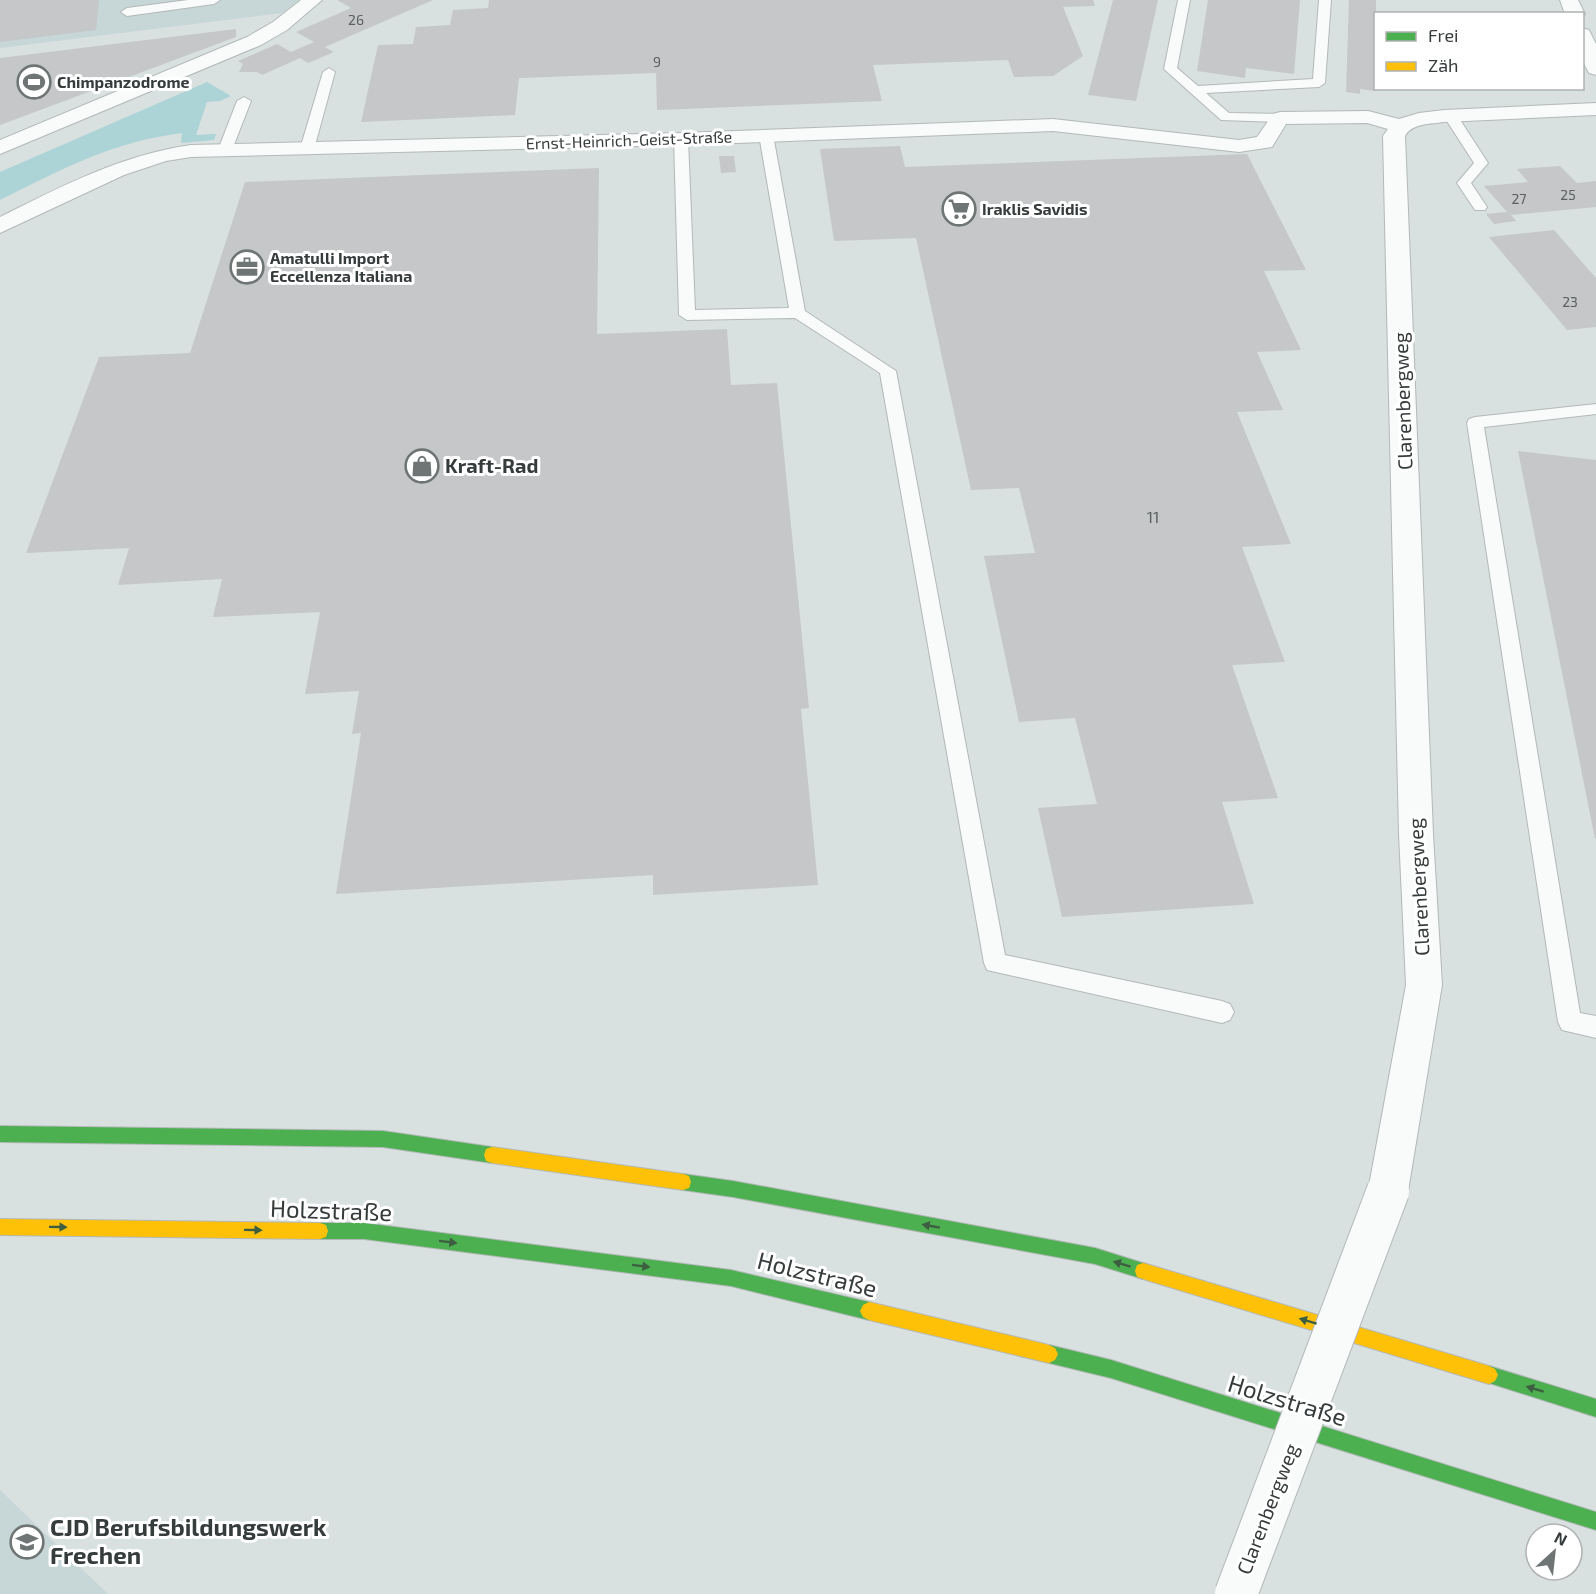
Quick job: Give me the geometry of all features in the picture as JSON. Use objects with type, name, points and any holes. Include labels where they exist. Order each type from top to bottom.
[{"type":"main road","points":[[0,1134],[383,1139],[733,1190],[1095,1256],[1596,1408]]},
{"type":"main road","name":"Holzstraße","points":[[0,1227],[364,1231],[731,1278],[1111,1369],[1596,1521]]},
{"type":"street","points":[[0,148],[254,41],[280,26],[313,0]]},
{"type":"street","points":[[1584,39],[1596,69]]},
{"type":"street","points":[[1397,137],[1419,119],[1450,115],[1596,109]]},
{"type":"street","name":"Ernst-Heinrich-Geist-Straße","points":[[0,226],[110,172],[138,161],[173,153],[681,139],[1053,125],[1239,146],[1264,142],[1274,127],[1368,117],[1397,137]]},
{"type":"street","name":"Clarenbergweg","points":[[1236,1594],[1388,1191],[1424,985],[1416,834],[1397,137]]},
{"type":"lane","points":[[127,12],[214,0]]},
{"type":"lane","points":[[1184,0],[1170,69],[1226,117],[1274,127]]},
{"type":"lane","points":[[1195,90],[1319,83],[1325,0]]},
{"type":"lane","points":[[307,148],[329,72]]},
{"type":"lane","points":[[225,150],[244,101]]},
{"type":"lane","points":[[1450,115],[1481,163],[1464,183],[1480,207]]},
{"type":"lane","points":[[766,135],[798,313]]},
{"type":"lane","points":[[681,139],[687,315],[798,313],[888,371],[995,963],[1222,1012]]},
{"type":"lane","points":[[1596,410],[1475,423],[1570,1022],[1596,1027]]},
{"type":"shaded area","points":[[0,0],[299,0],[282,13],[0,48]]},
{"type":"shaded area","points":[[207,82],[231,96],[220,101],[207,102],[196,135],[216,134],[214,140],[181,143],[182,133],[132,143],[88,158],[0,200],[0,172]]},
{"type":"shaded area","name":"CJD Berufsbildungswerk Frechen","points":[[0,1490],[108,1594],[0,1594]]},
{"type":"building","points":[[0,0],[99,0],[96,30],[0,42]]},
{"type":"building","points":[[337,0],[433,0],[325,47],[334,52],[308,63],[300,58],[262,75],[257,72],[239,72],[243,64],[238,61],[277,44],[291,52],[314,42],[296,32],[351,8]]},
{"type":"building","points":[[489,0],[1093,0],[1095,6],[1063,7],[1083,56],[1053,76],[1014,77],[1008,60],[873,65],[882,101],[657,110],[656,73],[519,78],[515,115],[361,122],[378,45],[413,44],[416,27],[450,25],[453,10],[488,8]]},
{"type":"building","points":[[1113,0],[1158,0],[1136,101],[1088,95]]},
{"type":"building","points":[[1208,0],[1300,0],[1294,74],[1246,68],[1245,78],[1197,71]]},
{"type":"building","points":[[1349,0],[1376,0],[1374,90],[1376,91],[1360,89],[1360,94],[1346,92]]},
{"type":"building","points":[[236,29],[236,37],[0,125],[0,58]]},
{"type":"building","points":[[900,146],[905,167],[1247,154],[1306,270],[1264,271],[1301,350],[1257,352],[1283,410],[1237,412],[1291,544],[1242,547],[1285,662],[1232,665],[1278,798],[1222,802],[1254,904],[1062,917],[1038,808],[1097,804],[1075,718],[1019,722],[984,556],[1035,553],[1019,488],[971,490],[916,238],[834,241],[820,149]]},
{"type":"building","points":[[719,156],[734,156],[736,172],[721,173]]},
{"type":"building","points":[[1560,166],[1577,183],[1596,181],[1596,207],[1511,215],[1516,221],[1494,224],[1486,214],[1507,212],[1484,186],[1528,182],[1517,169]]},
{"type":"building","name":"Kraft-Rad","points":[[599,168],[597,334],[727,329],[731,385],[777,383],[809,708],[801,709],[818,885],[653,895],[653,875],[336,894],[361,733],[352,734],[359,691],[305,694],[320,612],[213,617],[222,579],[118,585],[129,548],[26,553],[99,357],[190,353],[245,182]]},
{"type":"building","points":[[1554,230],[1596,278],[1596,327],[1567,330],[1489,237]]},
{"type":"building","points":[[1518,451],[1596,460],[1596,839],[1595,839]]},
{"type":"traffic: fast","points":[[0,1134],[383,1139],[492,1155]]},
{"type":"traffic: fast","points":[[683,1182],[733,1189],[1095,1256],[1143,1271]]},
{"type":"traffic: fast","points":[[320,1231],[364,1231],[731,1278],[869,1311]]},
{"type":"traffic: fast","points":[[1049,1354],[1111,1369],[1596,1521]]},
{"type":"traffic: fast","points":[[1489,1375],[1596,1408]]},
{"type":"traffic: slow","points":[[492,1155],[683,1182]]},
{"type":"traffic: slow","points":[[0,1227],[320,1231]]},
{"type":"traffic: slow","points":[[1143,1271],[1489,1375]]},
{"type":"traffic: slow","points":[[869,1311],[1049,1354]]},
{"type":"place","name":"Chimpanzodrome","points":[[34,82]]},
{"type":"place","name":"Iraklis Savidis","points":[[959,209]]},
{"type":"place","name":"Amatulli Import Eccellenza Italiana","points":[[247,267]]},
{"type":"place","name":"Kraft-Rad","points":[[422,466]]},
{"type":"place","name":"CJD Berufsbildungswerk Frechen","points":[[27,1542]]}]
